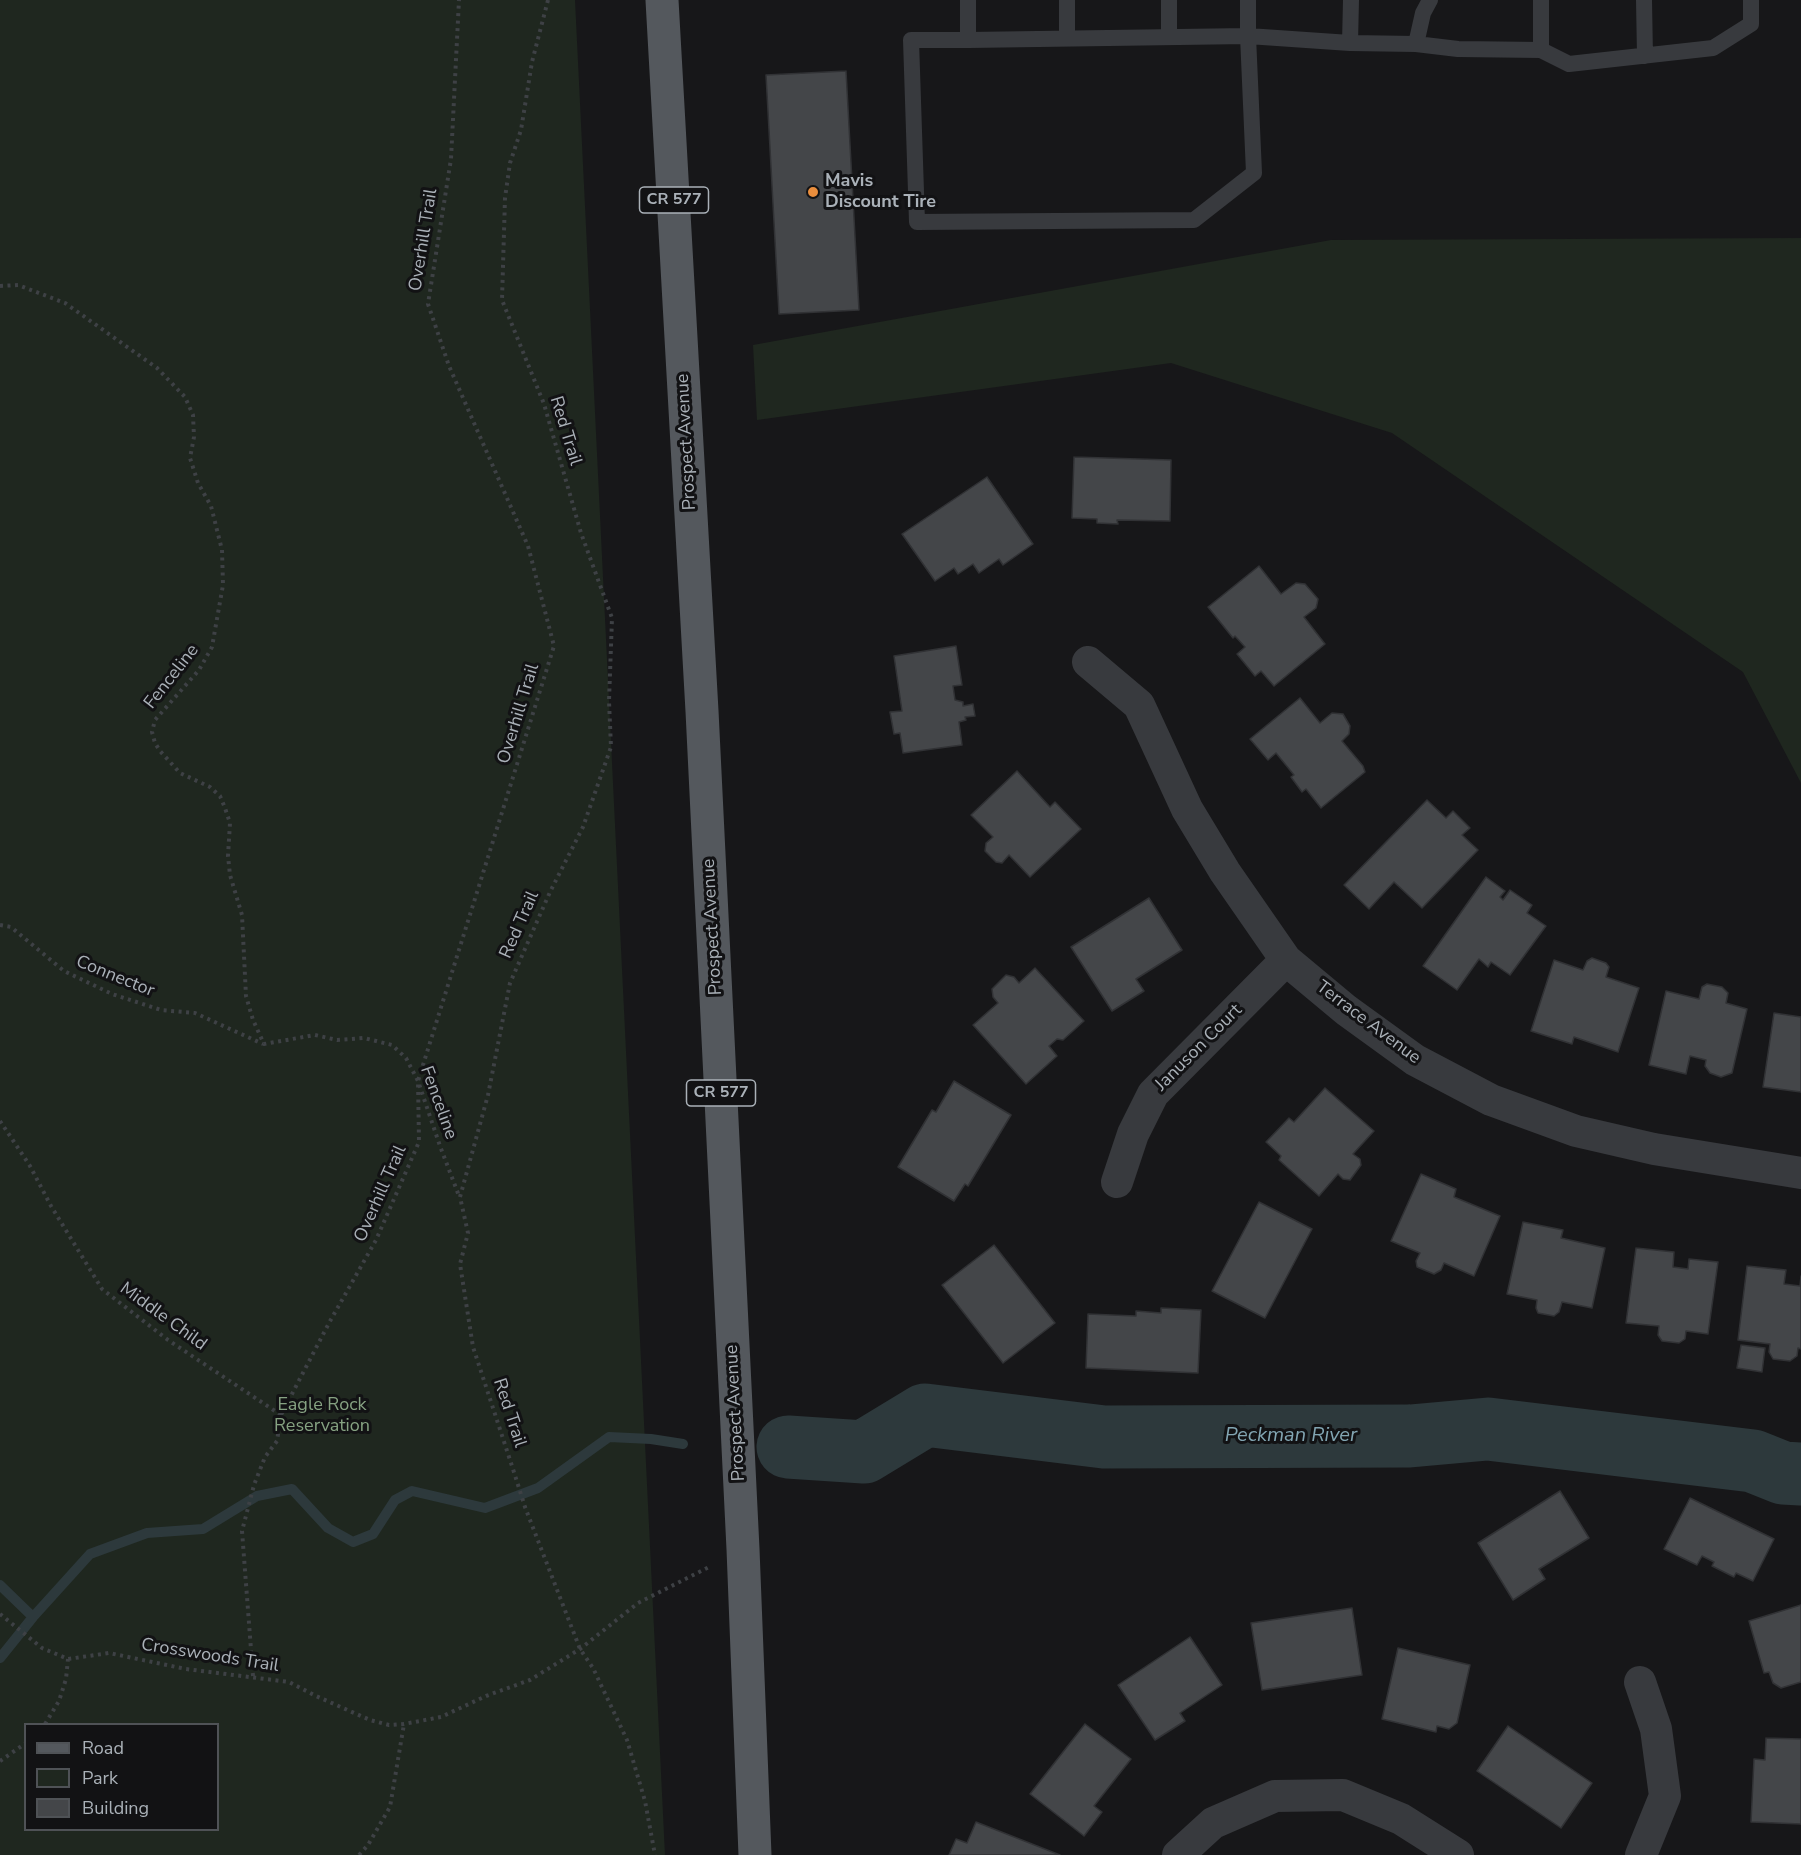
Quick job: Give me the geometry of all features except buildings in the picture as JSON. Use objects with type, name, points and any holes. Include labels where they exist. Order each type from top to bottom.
[{"type":"main road","name":"Prospect Avenue","points":[[662,0],[701,699],[743,1549],[755,1855]]},
{"type":"street","name":"Terrace Avenue","points":[[1088,662],[1139,705],[1187,809],[1225,872],[1286,960],[1346,1010],[1415,1060],[1491,1100],[1576,1131],[1654,1149],[1801,1173]]},
{"type":"street","name":"Januson Court","points":[[1117,1182],[1132,1134],[1153,1094],[1286,960]]},
{"type":"street","points":[[1640,1683],[1656,1729],[1665,1796],[1641,1855]]},
{"type":"street","points":[[1178,1855],[1213,1823],[1275,1796],[1343,1795],[1401,1819],[1458,1855]]},
{"type":"lane","points":[[968,0],[968,40]]},
{"type":"lane","points":[[1067,0],[1067,38]]},
{"type":"lane","points":[[1169,0],[1169,37]]},
{"type":"lane","points":[[1248,0],[1248,36],[1254,173],[1194,220],[916,222],[912,40],[1248,36],[1350,43],[1416,44],[1458,49],[1541,50],[1569,64],[1713,48],[1751,24],[1751,0]]},
{"type":"lane","points":[[1350,43],[1351,0]]},
{"type":"lane","points":[[1416,44],[1423,13],[1430,0]]},
{"type":"lane","points":[[1541,0],[1541,50]]},
{"type":"lane","points":[[1644,0],[1645,56]]},
{"type":"path","name":"Overhill Trail","points":[[253,1676],[242,1531],[254,1485],[265,1457],[277,1441],[281,1415],[376,1240],[419,1142],[418,1081],[554,646],[528,546],[449,366],[428,304],[451,159],[459,0]]},
{"type":"path","name":"Red Trail","points":[[548,0],[532,62],[521,130],[510,163],[505,198],[502,300],[544,404],[581,533],[612,618],[609,700],[611,747],[583,826],[550,892],[510,983],[488,1095],[460,1197],[468,1233],[460,1264],[473,1347],[525,1507],[580,1649],[593,1668],[627,1740],[645,1801],[655,1855]]},
{"type":"path","name":"Fenceline","points":[[0,285],[18,285],[65,303],[157,368],[185,397],[193,415],[194,438],[190,458],[198,483],[211,506],[222,550],[222,596],[212,647],[199,670],[155,720],[153,732],[160,751],[180,773],[210,787],[220,796],[225,808],[230,823],[228,856],[230,875],[242,915],[246,996],[253,1020],[264,1044],[315,1035],[337,1040],[364,1038],[392,1045],[406,1058],[418,1081],[460,1197]]},
{"type":"path","name":"Connector","points":[[0,925],[11,927],[64,971],[112,994],[161,1010],[195,1013],[264,1044]]},
{"type":"path","name":"Middle Child","points":[[0,1121],[30,1166],[51,1206],[102,1288],[168,1340],[281,1415]]},
{"type":"path","name":"Crosswoods Trail","points":[[68,1659],[109,1653],[186,1669],[289,1682],[370,1720],[389,1725],[404,1724],[441,1717],[486,1696],[530,1680],[580,1649],[638,1603],[743,1549]]},
{"type":"path","points":[[0,1614],[42,1648],[68,1659],[66,1679],[59,1701],[46,1723]]},
{"type":"path","points":[[359,1855],[368,1845],[390,1807],[404,1724]]},
{"type":"path","points":[[0,1761],[24,1744]]},
{"type":"green space","name":"Eagle Rock Reservation","points":[[0,0],[575,0],[665,1855],[0,1855]]},
{"type":"green space","points":[[1801,238],[1801,783],[1743,672],[1392,433],[1171,363],[757,420],[753,345],[1331,240]]},
{"type":"waterway","name":"Peckman River","points":[[788,1447],[864,1452],[925,1415],[1104,1437],[1410,1436],[1488,1429],[1753,1461],[1783,1473],[1801,1474]]},
{"type":"waterway","name":"Peckman River","points":[[0,1658],[33,1617],[90,1554],[147,1533],[203,1529],[257,1496],[292,1489],[328,1528],[353,1542],[373,1534],[395,1500],[412,1491],[485,1508],[538,1488],[609,1437],[651,1439],[683,1444]]},
{"type":"waterway","points":[[0,1585],[33,1617]]},
{"type":"place","name":"Mavis Discount Tire","points":[[813,192]]}]
